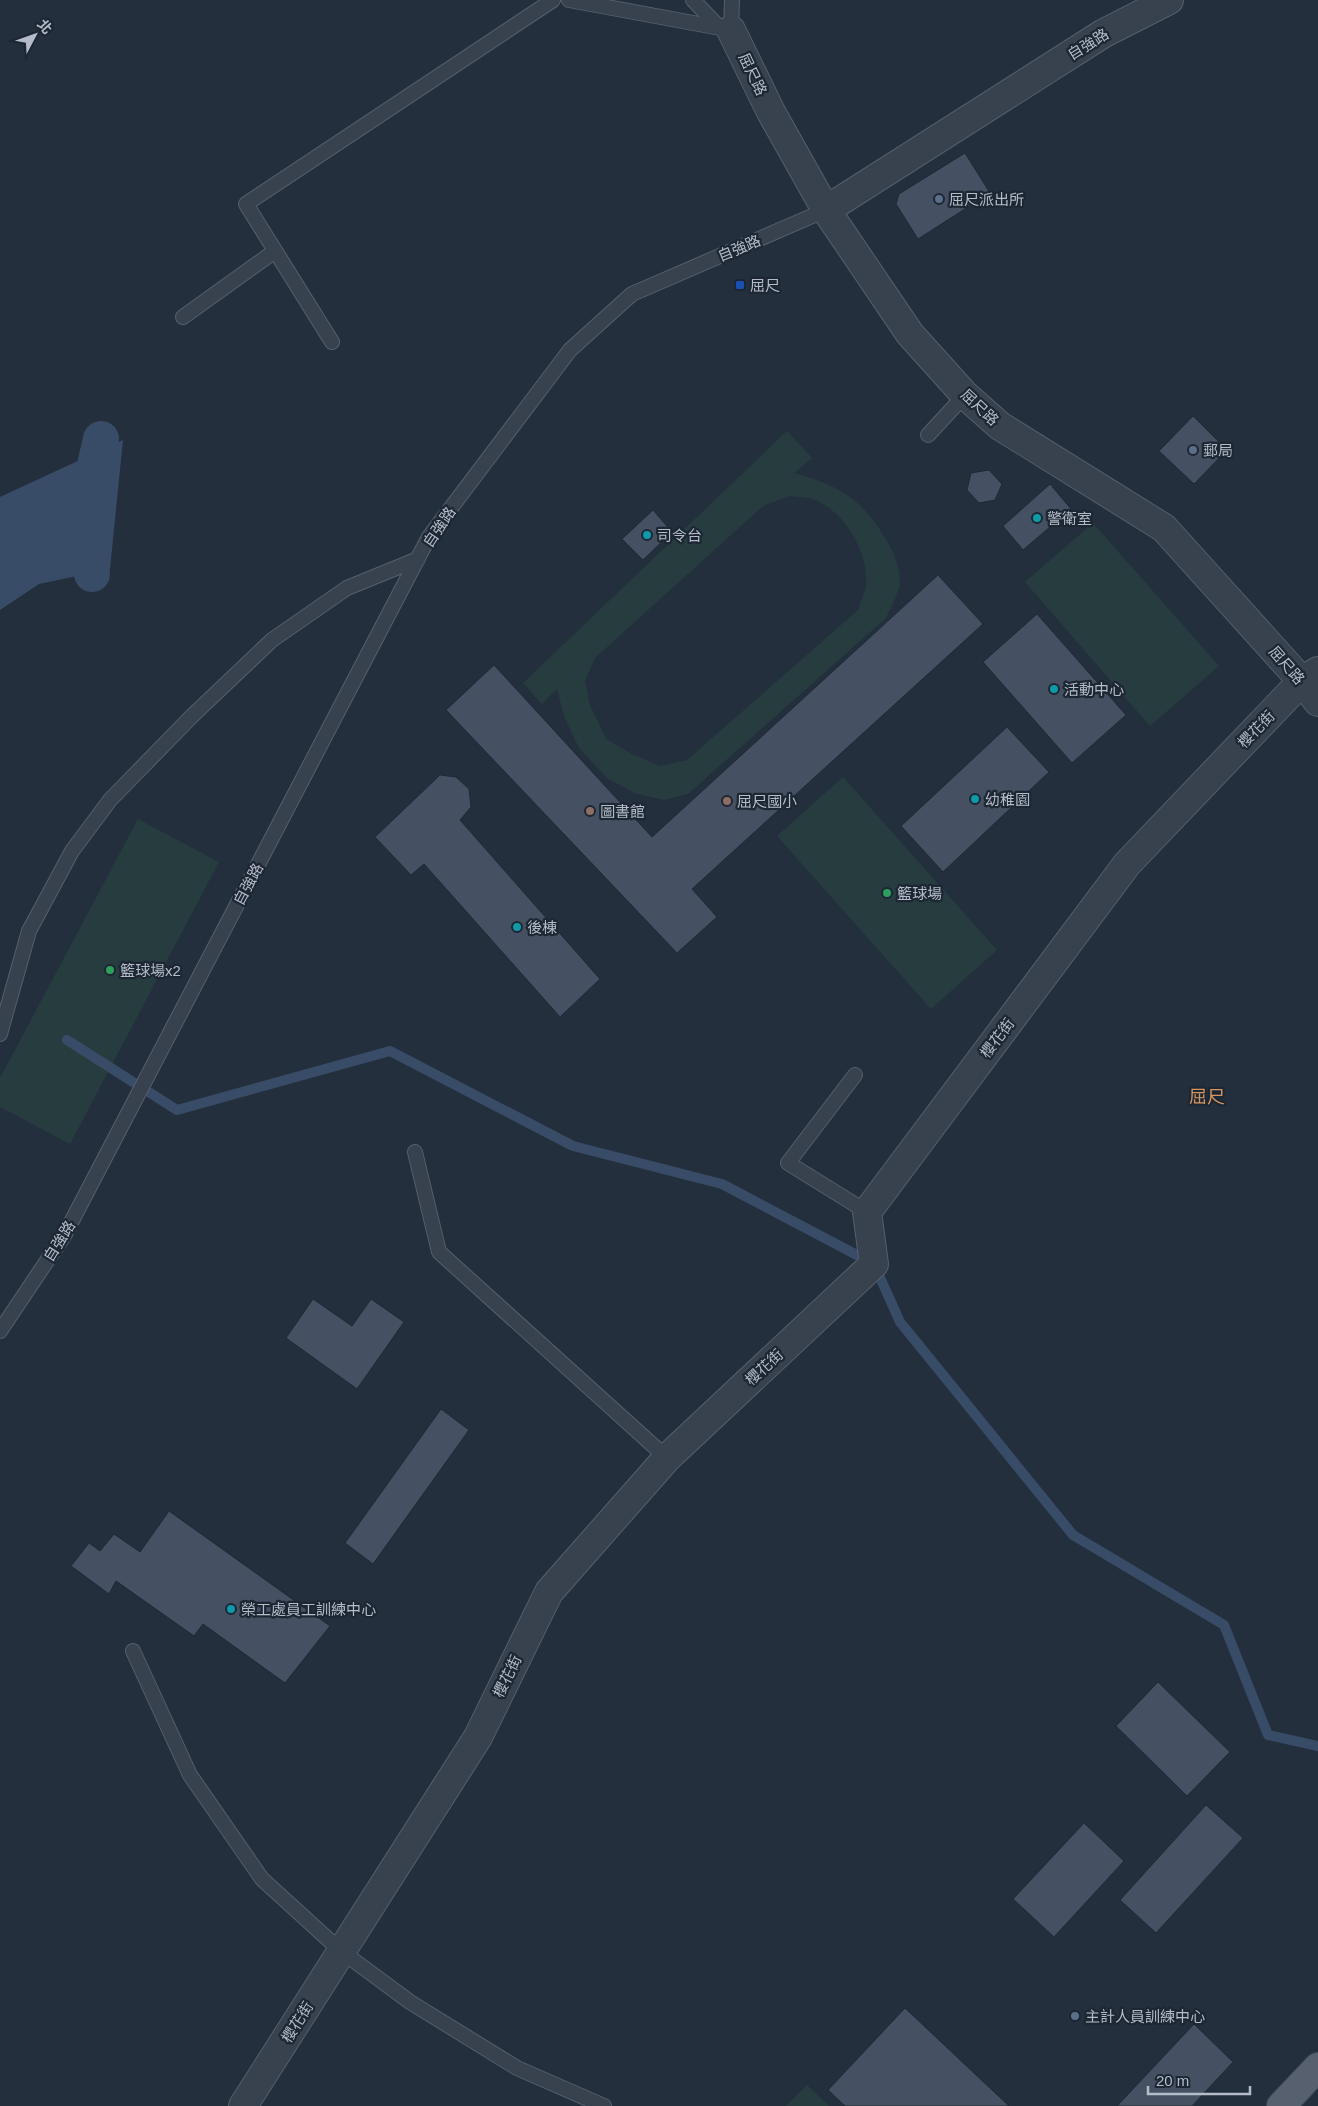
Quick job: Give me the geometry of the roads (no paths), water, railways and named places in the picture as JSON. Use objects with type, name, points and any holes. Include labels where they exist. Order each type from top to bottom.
[{"type":"main road","points":[[1281,2106],[1318,2067]]},
{"type":"street","name":"自強路","points":[[826,210],[1104,33],[1169,0]]},
{"type":"street","name":"屈尺路","points":[[726,30],[826,210],[910,334],[965,395],[1000,426],[1164,528],[1313,685]]},
{"type":"street","name":"櫻花街","points":[[243,2106],[478,1737],[549,1592],[667,1458],[874,1264],[867,1212],[1127,864],[1313,685]]},
{"type":"lane","points":[[332,342],[246,204],[553,0]]},
{"type":"lane","points":[[569,0],[726,30]]},
{"type":"lane","points":[[693,0],[726,30]]},
{"type":"lane","points":[[726,30],[732,0]]},
{"type":"lane","name":"自強路","points":[[0,1331],[65,1234],[429,537],[570,350],[632,294],[826,210]]},
{"type":"lane","points":[[183,317],[275,251]]},
{"type":"lane","points":[[928,435],[965,395]]},
{"type":"lane","points":[[0,1034],[30,932],[72,851],[110,800],[192,716],[272,640],[347,588],[418,559]]},
{"type":"lane","points":[[855,1075],[788,1162],[867,1212]]},
{"type":"lane","points":[[415,1152],[439,1252],[667,1458]]},
{"type":"lane","points":[[133,1651],[190,1775],[262,1879],[342,1952],[410,2002],[517,2068],[604,2106]]},
{"type":"water","points":[[123,440],[110,569],[39,584],[0,610],[0,497]]},
{"type":"waterway","points":[[92,574],[80,530],[101,439]]},
{"type":"waterway","points":[[67,1040],[177,1110],[390,1051],[573,1146],[722,1184],[874,1264],[900,1322],[1073,1535],[1224,1625],[1268,1735],[1318,1746]]},
{"type":"place","name":"屈尺派出所","points":[[939,199]]},
{"type":"place","name":"屈尺","points":[[740,285]]},
{"type":"place","name":"郵局","points":[[1193,450]]},
{"type":"place","name":"警衛室","points":[[1037,518]]},
{"type":"place","name":"司令台","points":[[647,535]]},
{"type":"place","name":"活動中心","points":[[1054,689]]},
{"type":"place","name":"幼稚園","points":[[975,799]]},
{"type":"place","name":"屈尺國小","points":[[727,801]]},
{"type":"place","name":"圖書館","points":[[590,811]]},
{"type":"place","name":"籃球場","points":[[887,893]]},
{"type":"place","name":"後棟","points":[[517,927]]},
{"type":"place","name":"籃球場x2","points":[[110,970]]},
{"type":"place","name":"榮工處員工訓練中心","points":[[231,1609]]},
{"type":"place","name":"主計人員訓練中心","points":[[1075,2016]]},
{"type":"district","name":"屈尺","points":[[1207,1097]]}]
